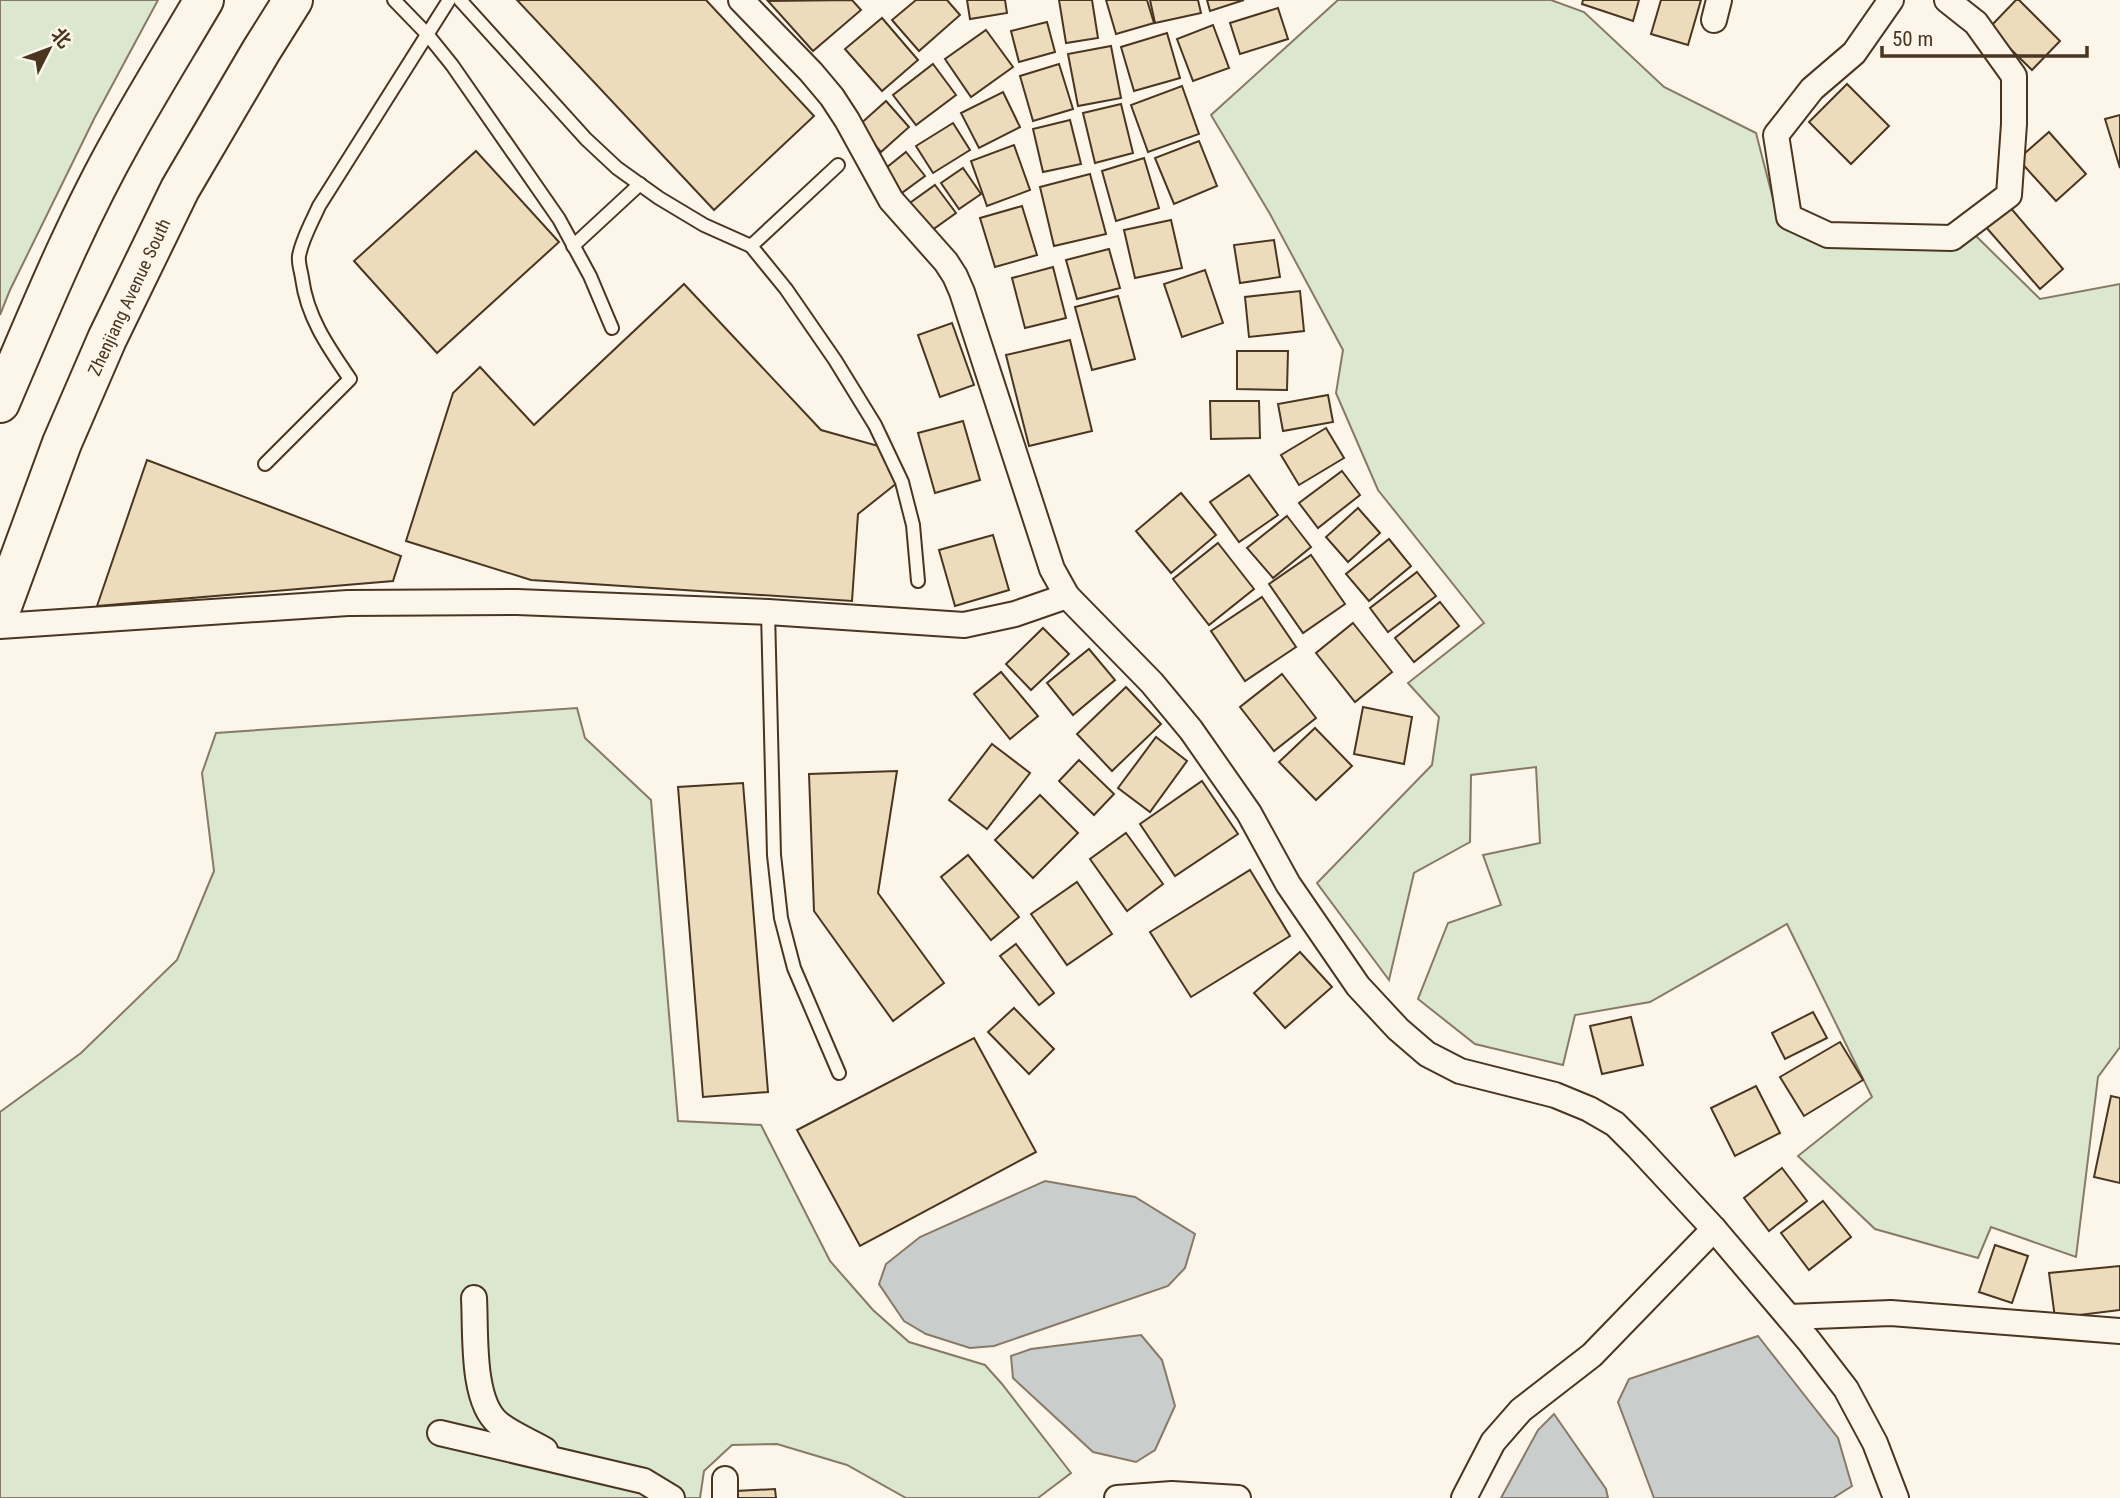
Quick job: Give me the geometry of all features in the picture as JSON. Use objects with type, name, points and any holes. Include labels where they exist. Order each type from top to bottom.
[{"type":"main road","points":[[0,404],[44,298],[122,139],[204,0]]},
{"type":"main road","name":"Zhenjiang Avenue South","points":[[0,612],[62,443],[107,339],[180,189],[293,0]]},
{"type":"street","points":[[741,0],[832,97],[891,200],[946,262],[955,276],[1052,569],[1067,596],[1152,683],[1191,730],[1249,813],[1288,884],[1358,986],[1398,1029],[1427,1054],[1460,1071],[1555,1096],[1589,1109],[1615,1124],[1714,1229],[1790,1317],[1846,1389],[1875,1443],[1896,1498]]},
{"type":"street","points":[[1891,0],[1854,53],[1812,89],[1776,135],[1789,217],[1828,235],[1952,238],[2009,195],[2014,76],[1976,23],[1947,0]]},
{"type":"street","points":[[0,626],[348,603],[517,602],[768,612],[964,625],[1016,614],[1067,596]]},
{"type":"street","points":[[1464,1498],[1493,1442],[1521,1410],[1592,1355],[1714,1229]]},
{"type":"street","points":[[474,1298],[479,1387],[483,1404],[497,1422],[569,1464]]},
{"type":"street","points":[[1790,1317],[1891,1313],[2120,1331]]},
{"type":"street","points":[[440,1433],[644,1481],[672,1498]]},
{"type":"street","points":[[1117,1498],[1172,1494],[1238,1498]]},
{"type":"lane","points":[[394,0],[452,65],[551,208],[590,276],[612,328]]},
{"type":"lane","points":[[265,464],[350,379],[327,345],[310,312],[299,258],[319,206],[449,0]]},
{"type":"lane","points":[[460,0],[586,139],[617,168],[704,225],[751,246],[786,289],[835,360],[875,425],[902,482],[914,525],[918,581]]},
{"type":"lane","points":[[751,246],[838,164]]},
{"type":"lane","points":[[573,246],[640,184]]},
{"type":"lane","points":[[768,612],[774,855],[782,918],[793,968],[839,1073]]},
{"type":"green space","points":[[0,0],[158,0],[94,119],[0,315]]},
{"type":"green space","points":[[1338,0],[1551,0],[1584,12],[1664,87],[1756,133],[1779,222],[1975,235],[2040,299],[2120,284],[2120,1047],[2098,1077],[2076,1257],[1991,1227],[1978,1258],[1875,1229],[1798,1156],[1872,1097],[1787,924],[1650,1002],[1575,1015],[1563,1065],[1475,1044],[1418,999],[1448,923],[1501,905],[1483,855],[1540,843],[1536,767],[1471,775],[1470,842],[1414,873],[1389,980],[1317,883],[1432,765],[1439,717],[1408,683],[1484,623],[1378,490],[1336,393],[1343,350],[1270,214],[1211,115]]},
{"type":"green space","points":[[577,708],[585,738],[651,800],[678,1121],[761,1125],[830,1261],[873,1310],[909,1342],[985,1365],[1071,1473],[1038,1498],[906,1498],[847,1465],[777,1444],[732,1445],[704,1471],[700,1498],[0,1498],[0,1112],[81,1053],[177,960],[214,871],[202,773],[216,733]]},
{"type":"shaded area","points":[[1045,1181],[1135,1197],[1195,1234],[1185,1268],[1168,1286],[994,1346],[970,1348],[926,1334],[904,1321],[879,1284],[886,1264],[920,1237]]},
{"type":"shaded area","points":[[1141,1335],[1162,1360],[1175,1406],[1155,1450],[1136,1462],[1093,1452],[1013,1378],[1011,1356],[1031,1349]]},
{"type":"shaded area","points":[[1758,1336],[1838,1438],[1852,1486],[1833,1498],[1654,1498],[1618,1402],[1629,1379]]},
{"type":"shaded area","points":[[1554,1414],[1606,1489],[1608,1498],[1501,1498],[1538,1430]]},
{"type":"building","points":[[517,0],[706,0],[814,116],[714,210]]},
{"type":"building","points":[[852,0],[861,10],[813,51],[768,1]]},
{"type":"building","points":[[916,0],[947,0],[960,15],[919,51],[892,20]]},
{"type":"building","points":[[967,0],[1005,0],[1007,13],[970,19]]},
{"type":"building","points":[[1059,0],[1092,0],[1098,38],[1066,43]]},
{"type":"building","points":[[1106,0],[1147,0],[1154,23],[1116,34]]},
{"type":"building","points":[[1150,0],[1198,0],[1201,13],[1155,23]]},
{"type":"building","points":[[1207,0],[1244,0],[1210,11]]},
{"type":"building","points":[[1583,0],[1639,0],[1633,21],[1582,4]]},
{"type":"building","points":[[1661,0],[1701,0],[1688,45],[1651,34]]},
{"type":"building","points":[[2016,0],[2060,41],[2032,70],[1989,28]]},
{"type":"building","points":[[1278,8],[1288,39],[1240,54],[1230,23]]},
{"type":"building","points":[[882,18],[918,60],[882,91],[845,49]]},
{"type":"building","points":[[1047,22],[1055,52],[1019,62],[1011,31]]},
{"type":"building","points":[[1213,25],[1229,68],[1193,81],[1177,39]]},
{"type":"building","points":[[986,30],[1013,67],[971,97],[945,59]]},
{"type":"building","points":[[1167,33],[1180,78],[1134,91],[1121,47]]},
{"type":"building","points":[[1111,46],[1121,98],[1078,106],[1068,54]]},
{"type":"building","points":[[933,64],[956,95],[916,125],[893,95]]},
{"type":"building","points":[[1059,64],[1073,109],[1033,121],[1020,76]]},
{"type":"building","points":[[1847,84],[1889,126],[1851,164],[1809,122]]},
{"type":"building","points":[[1182,86],[1199,134],[1148,152],[1131,105]]},
{"type":"building","points":[[1003,92],[1020,127],[979,148],[961,113]]},
{"type":"building","points":[[886,101],[909,127],[881,152],[858,126]]},
{"type":"building","points":[[1121,104],[1133,153],[1095,163],[1083,113]]},
{"type":"building","points":[[2120,115],[2120,168],[2105,119]]},
{"type":"building","points":[[1070,120],[1081,164],[1043,172],[1033,129]]},
{"type":"building","points":[[953,123],[970,150],[933,173],[916,146]]},
{"type":"building","points":[[2049,132],[2086,174],[2056,201],[2018,159]]},
{"type":"building","points":[[1199,141],[1217,186],[1174,204],[1155,158]]},
{"type":"building","points":[[1014,145],[1030,190],[987,206],[971,161]]},
{"type":"building","points":[[476,151],[559,242],[437,353],[354,261]]},
{"type":"building","points":[[906,152],[925,176],[899,195],[881,172]]},
{"type":"building","points":[[1144,158],[1159,208],[1116,221],[1102,171]]},
{"type":"building","points":[[963,168],[981,194],[959,209],[941,183]]},
{"type":"building","points":[[1090,174],[1106,234],[1054,246],[1040,187]]},
{"type":"building","points":[[935,185],[956,213],[928,233],[907,205]]},
{"type":"building","points":[[1022,206],[1037,255],[995,267],[980,218]]},
{"type":"building","points":[[2009,206],[2063,269],[2040,289],[1985,226]]},
{"type":"building","points":[[1171,220],[1182,268],[1135,278],[1124,230]]},
{"type":"building","points":[[1274,240],[1280,277],[1240,283],[1234,245]]},
{"type":"building","points":[[1109,249],[1120,288],[1077,299],[1066,260]]},
{"type":"building","points":[[1053,267],[1066,318],[1025,328],[1012,278]]},
{"type":"building","points":[[1205,270],[1223,323],[1182,337],[1164,284]]},
{"type":"building","points":[[684,284],[821,430],[882,447],[897,483],[858,514],[852,601],[531,580],[406,541],[453,393],[480,367],[534,425]]},
{"type":"building","points":[[1300,291],[1304,331],[1249,337],[1245,297]]},
{"type":"building","points":[[1118,296],[1135,359],[1092,370],[1075,307]]},
{"type":"building","points":[[952,323],[974,385],[940,397],[918,335]]},
{"type":"building","points":[[1070,340],[1092,431],[1029,446],[1006,355]]},
{"type":"building","points":[[1237,351],[1288,351],[1287,390],[1237,389]]},
{"type":"building","points":[[1328,395],[1333,422],[1283,431],[1278,404]]},
{"type":"building","points":[[1210,401],[1259,401],[1260,438],[1211,439]]},
{"type":"building","points":[[963,421],[980,480],[935,493],[918,433]]},
{"type":"building","points":[[1326,428],[1344,458],[1299,485],[1281,455]]},
{"type":"building","points":[[147,460],[401,556],[393,581],[97,606]]},
{"type":"building","points":[[1342,471],[1360,495],[1318,528],[1299,503]]},
{"type":"building","points":[[1249,475],[1278,515],[1239,542],[1210,502]]},
{"type":"building","points":[[1181,493],[1216,535],[1171,573],[1136,531]]},
{"type":"building","points":[[1358,508],[1380,533],[1348,562],[1326,537]]},
{"type":"building","points":[[1287,516],[1311,547],[1273,578],[1247,548]]},
{"type":"building","points":[[993,535],[1009,590],[955,606],[939,550]]},
{"type":"building","points":[[1389,539],[1411,566],[1369,601],[1346,574]]},
{"type":"building","points":[[1218,543],[1254,589],[1209,625],[1173,579]]},
{"type":"building","points":[[1311,555],[1345,604],[1303,633],[1269,584]]},
{"type":"building","points":[[1417,572],[1436,596],[1388,632],[1370,608]]},
{"type":"building","points":[[1262,597],[1296,647],[1245,681],[1211,631]]},
{"type":"building","points":[[1440,602],[1459,626],[1414,662],[1395,638]]},
{"type":"building","points":[[1353,623],[1392,672],[1355,702],[1316,653]]},
{"type":"building","points":[[1043,628],[1069,654],[1031,690],[1006,664]]},
{"type":"building","points":[[1089,649],[1115,680],[1073,715],[1047,683]]},
{"type":"building","points":[[1001,672],[1038,716],[1010,739],[974,694]]},
{"type":"building","points":[[1282,674],[1316,718],[1274,751],[1240,707]]},
{"type":"building","points":[[1126,687],[1161,724],[1112,771],[1077,734]]},
{"type":"building","points":[[1363,707],[1412,717],[1404,764],[1354,754]]},
{"type":"building","points":[[1315,728],[1352,766],[1316,800],[1279,762]]},
{"type":"building","points":[[1156,737],[1187,761],[1150,812],[1118,788]]},
{"type":"building","points":[[992,744],[1030,773],[987,829],[949,800]]},
{"type":"building","points":[[1079,760],[1114,794],[1094,815],[1059,781]]},
{"type":"building","points":[[897,771],[878,893],[944,983],[893,1021],[814,911],[809,774]]},
{"type":"building","points":[[1202,781],[1238,834],[1175,876],[1140,824]]},
{"type":"building","points":[[743,783],[768,1092],[703,1097],[678,787]]},
{"type":"building","points":[[1040,795],[1078,833],[1033,878],[995,840]]},
{"type":"building","points":[[1126,833],[1163,884],[1127,911],[1090,859]]},
{"type":"building","points":[[968,855],[1019,917],[991,940],[941,877]]},
{"type":"building","points":[[1250,870],[1290,936],[1191,997],[1150,932]]},
{"type":"building","points":[[1077,882],[1112,934],[1067,965],[1031,914]]},
{"type":"building","points":[[1016,944],[1054,993],[1039,1005],[1000,956]]},
{"type":"building","points":[[1300,952],[1332,987],[1285,1028],[1254,993]]},
{"type":"building","points":[[1014,1008],[1054,1049],[1029,1074],[988,1032]]},
{"type":"building","points":[[1813,1012],[1827,1038],[1785,1059],[1772,1033]]},
{"type":"building","points":[[1631,1017],[1643,1065],[1602,1074],[1590,1026]]},
{"type":"building","points":[[974,1038],[1036,1152],[860,1246],[797,1130]]},
{"type":"building","points":[[1840,1042],[1863,1080],[1804,1116],[1780,1077]]},
{"type":"building","points":[[1756,1086],[1780,1133],[1735,1156],[1711,1108]]},
{"type":"building","points":[[2111,1096],[2120,1098],[2120,1183],[2094,1177]]},
{"type":"building","points":[[1782,1168],[1807,1201],[1769,1231],[1744,1198]]},
{"type":"building","points":[[1823,1201],[1851,1237],[1809,1270],[1781,1233]]},
{"type":"building","points":[[1995,1245],[2028,1256],[2012,1303],[1979,1292]]},
{"type":"building","points":[[2120,1266],[2120,1310],[2055,1318],[2049,1273]]},
{"type":"building","points":[[775,1489],[776,1498],[736,1498],[736,1491]]}]
